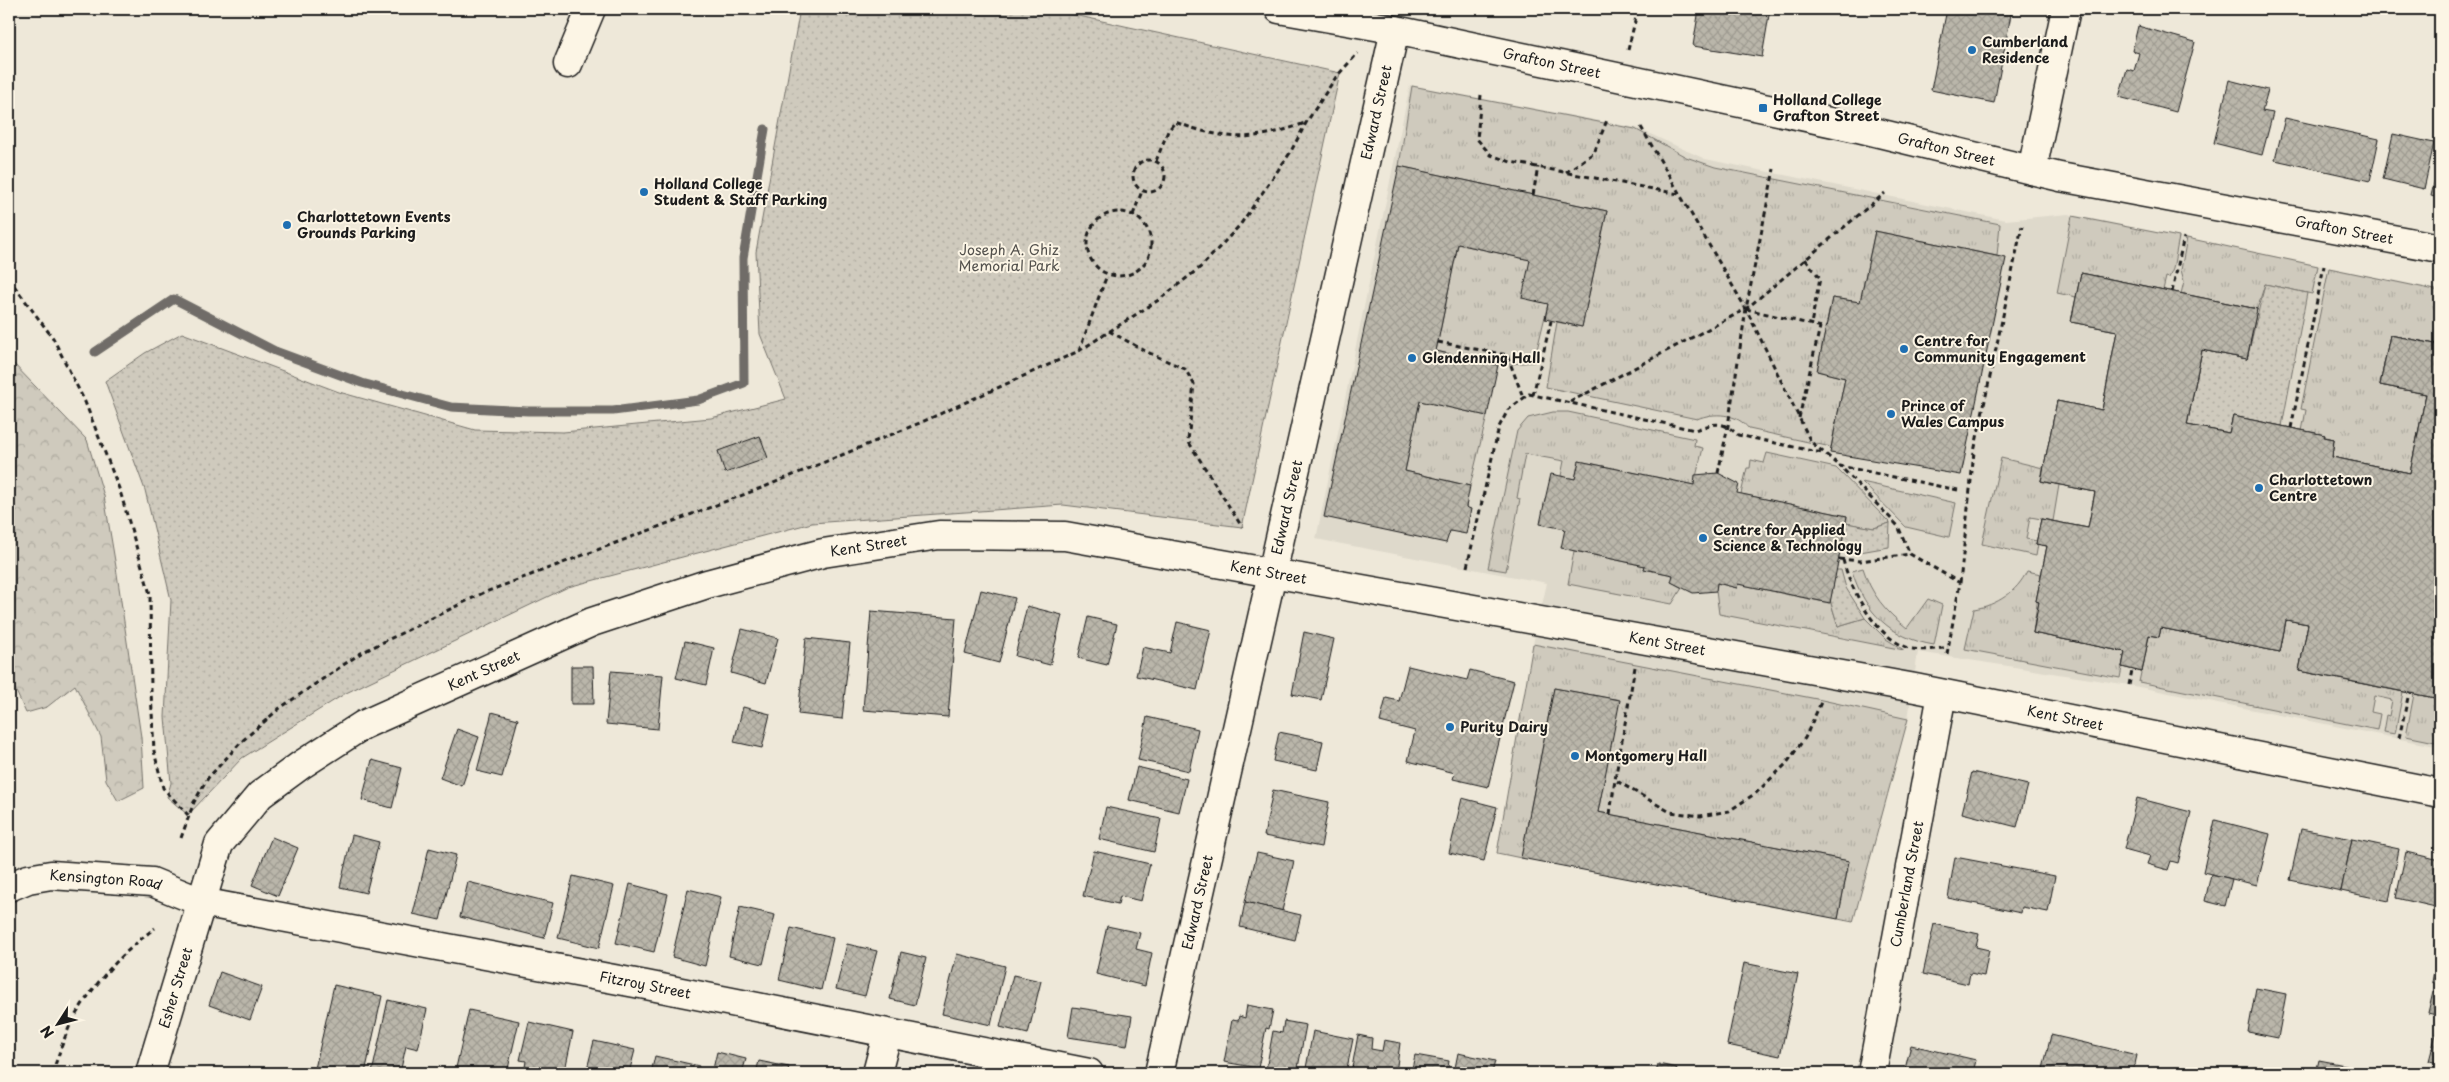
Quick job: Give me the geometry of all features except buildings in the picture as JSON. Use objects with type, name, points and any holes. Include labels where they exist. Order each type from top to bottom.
[{"type":"street","name":"Grafton Street","points":[[1279,9],[1395,30],[1858,128],[2032,170],[2440,248]]},
{"type":"street","points":[[2032,170],[2066,9]]},
{"type":"street","points":[[568,64],[587,12]]},
{"type":"street","name":"Edward Street","points":[[1159,1073],[1395,30]]},
{"type":"street","name":"Kent Street","points":[[201,902],[219,844],[260,795],[301,765],[363,725],[592,622],[707,584],[823,553],[939,535],[1065,536],[1942,694],[2440,793]]},
{"type":"street","name":"Cumberland Street","points":[[1872,1073],[1942,694]]},
{"type":"street","name":"Kensington Road","points":[[9,887],[28,879],[51,875],[152,882],[201,902]]},
{"type":"street","name":"Fitzroy Street","points":[[201,902],[637,984],[887,1035],[1089,1073]]},
{"type":"street","name":"Esher Street","points":[[150,1073],[201,902]]},
{"type":"street","points":[[877,1073],[887,1035]]},
{"type":"path","points":[[1628,53],[1638,9]]},
{"type":"path","points":[[181,838],[188,815],[208,778],[242,741],[280,708],[361,653],[483,593],[783,479],[922,422],[1079,351],[1160,299],[1202,266],[1240,225],[1290,153],[1306,123],[1336,77]]},
{"type":"path","points":[[1481,95],[1477,139],[1490,155],[1538,167],[1680,194]]},
{"type":"path","points":[[1566,172],[1594,153],[1607,120]]},
{"type":"path","points":[[1156,161],[1168,131],[1175,122],[1206,133],[1230,137],[1256,137],[1278,133],[1306,123]]},
{"type":"path","points":[[1641,127],[1746,309],[1811,442],[1840,466],[1898,526],[1910,554],[1960,583]]},
{"type":"path","points":[[1142,191],[1135,183],[1134,172],[1140,163],[1156,161]]},
{"type":"path","points":[[1142,191],[1157,190],[1164,183],[1165,173],[1156,161]]},
{"type":"path","points":[[1533,195],[1538,167]]},
{"type":"path","points":[[1718,474],[1728,426],[1746,309],[1774,170]]},
{"type":"path","points":[[1133,215],[1142,191]]},
{"type":"path","points":[[1570,403],[1746,309],[1885,193]]},
{"type":"path","points":[[1123,212],[1133,215],[1142,221],[1148,230],[1151,241],[1149,257],[1139,270],[1129,276],[1107,275],[1091,261],[1087,252],[1089,231],[1103,216],[1123,212]]},
{"type":"path","points":[[1947,654],[1960,583],[1974,452],[2022,226]]},
{"type":"path","points":[[2172,292],[2184,236]]},
{"type":"path","points":[[1805,259],[1820,278],[1810,324]]},
{"type":"path","points":[[2291,428],[2324,266]]},
{"type":"path","points":[[1079,351],[1107,275]]},
{"type":"path","points":[[9,279],[53,338],[85,402],[120,491],[150,594],[154,751],[163,788],[188,815]]},
{"type":"path","points":[[1746,309],[1826,328]]},
{"type":"path","points":[[1533,395],[1551,321]]},
{"type":"path","points":[[1799,419],[1820,327]]},
{"type":"path","points":[[1109,331],[1147,352],[1185,369],[1194,384],[1188,441],[1242,526]]},
{"type":"path","points":[[1438,342],[1507,355],[1523,397]]},
{"type":"path","points":[[1467,568],[1499,427],[1508,410],[1529,394],[1695,430],[1710,424],[1720,423],[1728,426],[1738,435],[1822,453]]},
{"type":"path","points":[[1840,466],[1958,490]]},
{"type":"path","points":[[1839,559],[1860,561],[1910,554]]},
{"type":"path","points":[[1844,560],[1848,580],[1872,619],[1881,629],[1912,649],[1930,650],[1948,647]]},
{"type":"path","points":[[1610,814],[1635,664]]},
{"type":"path","points":[[2129,685],[2132,670]]},
{"type":"path","points":[[2399,738],[2409,693]]},
{"type":"path","points":[[1615,780],[1670,812],[1700,816],[1729,811],[1756,793],[1786,764],[1805,738],[1822,700]]},
{"type":"path","points":[[52,1073],[74,1017],[98,983],[125,951],[155,928]]},
{"type":"shaded area","name":"Prince of Wales Campus","points":[[1410,85],[1637,128],[1705,159],[2006,220],[2068,214],[2440,290],[2440,747],[2129,685],[1918,652],[1908,719],[1853,922],[1497,853],[1533,644],[1547,583],[1316,539]]},
{"type":"green space","name":"Joseph A. Ghiz Memorial Park","points":[[800,9],[1047,9],[1340,73],[1242,527],[1063,505],[812,523],[568,587],[346,693],[242,758],[188,815],[167,797],[171,783],[165,717],[171,600],[145,490],[105,381],[145,353],[182,333],[339,392],[475,430],[563,432],[711,418],[786,399],[760,334],[756,252]]},
{"type":"green space","points":[[1412,86],[1635,129],[1686,157],[1715,167],[2000,224],[1997,256],[1875,231],[1860,302],[1832,298],[1817,371],[1845,378],[1831,447],[1749,429],[1738,420],[1725,415],[1711,415],[1697,419],[1546,387],[1557,322],[1582,327],[1607,211],[1399,166]]},
{"type":"green space","points":[[2072,216],[2179,237],[2173,269],[2169,278],[2166,277],[2163,290],[2076,297],[2057,293]]},
{"type":"green space","points":[[2187,238],[2318,266],[2312,294],[2265,284],[2257,309],[2181,294],[2184,281],[2181,270]]},
{"type":"green space","points":[[1458,244],[1530,260],[1548,304],[1534,362],[1498,365],[1436,351]]},
{"type":"green space","points":[[2329,268],[2440,291],[2440,345],[2390,335],[2380,385],[2426,394],[2410,473],[2332,457],[2334,439],[2302,431],[2306,410],[2301,409]]},
{"type":"green space","points":[[2265,284],[2307,293],[2282,426],[2233,417],[2229,433],[2187,425],[2202,350],[2247,359]]},
{"type":"green space","points":[[9,359],[87,440],[104,496],[141,737],[144,788],[118,801],[106,780],[101,737],[75,685],[47,707],[26,713],[9,676]]},
{"type":"green space","points":[[1420,401],[1487,416],[1470,486],[1405,471]]},
{"type":"green space","points":[[1553,412],[1568,412],[1695,439],[1694,446],[1703,448],[1694,485],[1579,461],[1575,479],[1561,476],[1564,461],[1525,454],[1517,498],[1520,499],[1506,571],[1488,568],[1517,431],[1528,418]]},
{"type":"green space","points":[[1767,453],[1836,468],[1890,523],[1874,528],[1846,523],[1847,516],[1741,494],[1747,468],[1750,468],[1751,460],[1764,463]]},
{"type":"green space","points":[[2001,458],[2043,468],[2041,481],[2059,485],[2053,521],[2030,517],[2026,539],[2037,541],[2036,556],[1982,544]]},
{"type":"green space","points":[[1862,482],[1956,503],[1949,537],[1906,527]]},
{"type":"green space","points":[[1846,523],[1874,528],[1890,523],[1889,547],[1860,552],[1841,548]]},
{"type":"green space","points":[[1574,551],[1645,566],[1644,569],[1673,575],[1672,582],[1682,588],[1672,604],[1568,584]]},
{"type":"green space","points":[[1863,568],[1870,586],[1880,601],[1907,628],[1928,599],[1942,605],[1934,645],[1919,642],[1893,630],[1872,611],[1857,586],[1852,571]]},
{"type":"green space","points":[[1836,570],[1841,570],[1846,588],[1865,618],[1838,626],[1830,600]]},
{"type":"green space","points":[[2027,571],[2041,574],[2033,633],[2125,652],[2120,678],[1965,649],[1974,609],[1998,601],[2012,591]]},
{"type":"green space","points":[[1717,583],[1737,588],[1738,584],[1829,603],[1830,600],[1838,626],[1865,618],[1886,639],[1904,650],[1719,614],[1716,591]]},
{"type":"green space","points":[[2286,620],[2308,624],[2299,671],[2403,692],[2395,734],[2383,732],[2386,715],[2389,716],[2392,700],[2374,696],[2371,712],[2380,714],[2377,730],[2139,682],[2149,635],[2159,636],[2161,628],[2280,652]]},
{"type":"green space","points":[[1533,644],[1822,700],[1908,719],[1853,922],[1838,919],[1849,861],[1598,812],[1619,700],[1554,688],[1521,858],[1497,853]]},
{"type":"green space","points":[[2414,694],[2440,699],[2440,743],[2406,736]]},
{"type":"waterway","points":[[95,352],[174,299],[275,351],[362,383],[451,407],[528,411],[613,411],[698,400],[744,383],[743,258],[765,129]]},
{"type":"place","name":"Cumberland Residence","points":[[1972,50]]},
{"type":"place","name":"Holland College Grafton Street","points":[[1763,108]]},
{"type":"place","name":"Holland College Student & Staff Parking","points":[[644,192]]},
{"type":"place","name":"Charlottetown Events Grounds Parking","points":[[287,225]]},
{"type":"place","name":"Centre for Community Engagement","points":[[1904,349]]},
{"type":"place","name":"Glendenning Hall","points":[[1412,358]]},
{"type":"place","name":"Prince of Wales Campus","points":[[1891,414]]},
{"type":"place","name":"Charlottetown Centre","points":[[2259,488]]},
{"type":"place","name":"Centre for Applied Science & Technology","points":[[1703,538]]},
{"type":"place","name":"Purity Dairy","points":[[1450,727]]},
{"type":"place","name":"Montgomery Hall","points":[[1575,756]]}]
